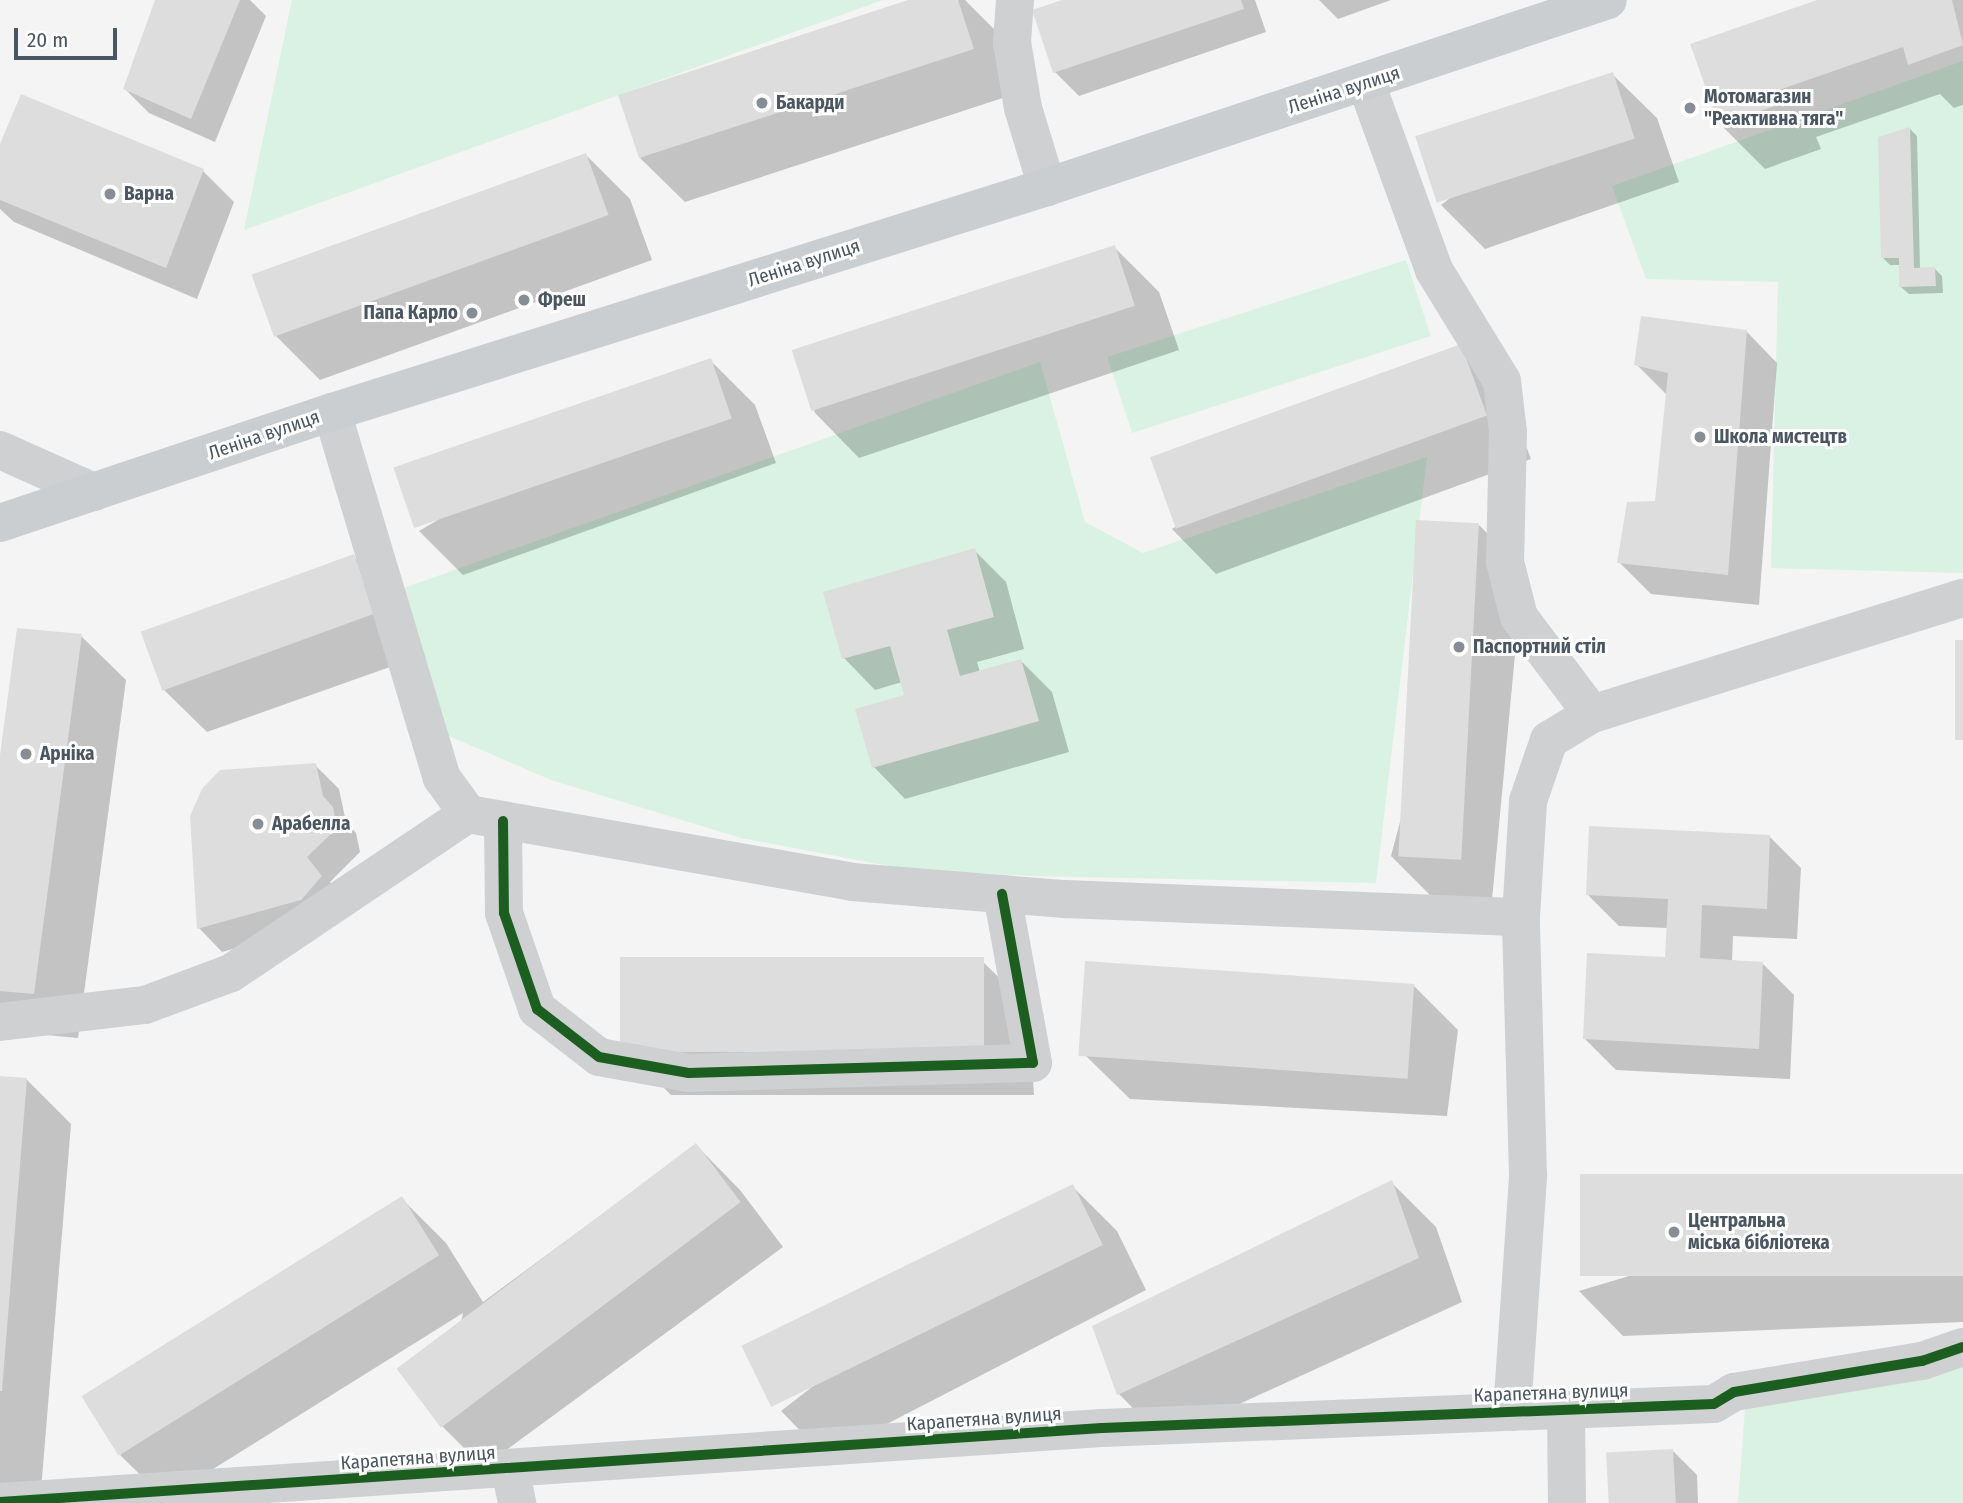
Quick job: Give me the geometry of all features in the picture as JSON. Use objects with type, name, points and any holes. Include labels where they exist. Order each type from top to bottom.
[{"type":"main road","name":"Леніна вулиця","points":[[0,523],[331,412],[1047,187],[1366,83],[1608,0]]},
{"type":"street","points":[[1015,0],[1012,41],[1021,94],[1047,187]]},
{"type":"street","points":[[1366,83],[1434,270],[1502,381],[1508,432],[1505,562],[1519,617],[1592,714]]},
{"type":"street","points":[[331,412],[442,778],[485,818],[852,882],[1002,894],[1521,917]]},
{"type":"street","points":[[0,450],[94,492]]},
{"type":"street","points":[[1512,1412],[1528,1175],[1521,917],[1528,801],[1549,740],[1592,714],[1963,598]]},
{"type":"street","points":[[485,818],[504,913],[537,1009],[599,1057],[689,1073],[1033,1063],[1002,894]]},
{"type":"street","points":[[0,1022],[145,1005],[231,973],[485,818]]},
{"type":"street","name":"Карапетяна вулиця","points":[[0,1502],[513,1486],[1102,1428],[1714,1404],[1734,1392],[1922,1361],[1963,1347]]},
{"type":"street","points":[[1566,1410],[1567,1503]]},
{"type":"green space","points":[[292,0],[883,0],[244,230]]},
{"type":"green space","points":[[1963,61],[1963,573],[1771,568],[1778,282],[1646,279],[1612,186]]},
{"type":"green space","points":[[1406,260],[1431,336],[1132,433],[1107,357]]},
{"type":"green space","points":[[1040,362],[1085,522],[1143,553],[1427,457],[1376,883],[1030,876],[905,869],[741,838],[551,780],[449,736],[404,588]]},
{"type":"green space","points":[[1963,1363],[1963,1503],[1738,1503],[1745,1409]]},
{"type":"building","points":[[155,0],[240,0],[191,119],[123,89]]},
{"type":"building","points":[[908,0],[958,0],[974,49],[639,158],[618,95]]},
{"type":"building","points":[[1062,0],[1241,0],[1244,9],[1053,73],[1032,10]]},
{"type":"building","points":[[1817,0],[1952,0],[1963,45],[1908,65],[1903,47],[1773,92],[1778,105],[1719,125],[1690,44]]},
{"type":"building","points":[[1613,72],[1635,139],[1437,203],[1415,136]]},
{"type":"building","points":[[21,94],[204,169],[166,268],[0,200],[0,144]]},
{"type":"building","points":[[1910,127],[1914,268],[1935,267],[1936,286],[1899,287],[1899,258],[1881,258],[1878,137]]},
{"type":"building","points":[[586,153],[609,215],[274,337],[251,275]]},
{"type":"building","points":[[1115,245],[1135,306],[811,411],[792,350]]},
{"type":"building","name":"Школа мистецтв","points":[[1641,316],[1747,330],[1728,575],[1617,563],[1627,502],[1655,501],[1668,373],[1634,365]]},
{"type":"building","points":[[1461,344],[1487,415],[1176,529],[1150,457]]},
{"type":"building","points":[[711,358],[732,419],[414,528],[393,467]]},
{"type":"building","points":[[1416,520],[1479,523],[1461,860],[1398,857]]},
{"type":"building","points":[[975,548],[994,617],[947,630],[960,676],[1021,659],[1039,721],[872,768],[855,709],[904,695],[890,646],[842,659],[823,592]]},
{"type":"building","points":[[354,554],[376,613],[162,691],[141,632]]},
{"type":"building","points":[[17,628],[82,634],[34,994],[0,991],[0,755]]},
{"type":"building","points":[[1955,640],[1963,640],[1963,740],[1955,740]]},
{"type":"building","points":[[316,763],[323,796],[333,807],[337,828],[307,857],[322,876],[301,900],[197,929],[190,816],[202,789],[220,770]]},
{"type":"building","points":[[1589,826],[1770,835],[1767,909],[1702,905],[1700,958],[1763,962],[1759,1049],[1583,1039],[1587,953],[1665,957],[1668,899],[1586,895]]},
{"type":"building","points":[[620,957],[984,957],[984,1052],[620,1052]]},
{"type":"building","points":[[1085,961],[1414,984],[1408,1079],[1078,1056]]},
{"type":"building","points":[[0,1076],[27,1078],[2,1391],[0,1391]]},
{"type":"building","points":[[696,1143],[741,1202],[441,1428],[397,1369]]},
{"type":"building","points":[[1580,1174],[1963,1174],[1963,1276],[1580,1276]]},
{"type":"building","points":[[1392,1180],[1419,1258],[1117,1395],[1092,1326]]},
{"type":"building","points":[[1073,1184],[1103,1245],[771,1407],[741,1346]]},
{"type":"building","points":[[402,1196],[439,1255],[119,1456],[81,1396]]},
{"type":"building","points":[[1673,1449],[1676,1503],[1609,1503],[1606,1453]]},
{"type":"cycle path","points":[[503,821],[504,913],[537,1009],[599,1057],[689,1073],[1033,1063],[1002,894]]},
{"type":"cycle path","points":[[0,1502],[1102,1428],[1714,1404],[1734,1392],[1922,1361],[1963,1347]]},
{"type":"place","name":"Бакарди","points":[[762,103]]},
{"type":"place","name":"Мотомагазин \"Реактивна тяга\"","points":[[1690,108]]},
{"type":"place","name":"Варна","points":[[110,194]]},
{"type":"place","name":"Фреш","points":[[524,300]]},
{"type":"place","name":"Папа Карло","points":[[472,313]]},
{"type":"place","name":"Школа мистецтв","points":[[1700,437]]},
{"type":"place","name":"Паспортний стіл","points":[[1459,647]]},
{"type":"place","name":"Арніка","points":[[26,754]]},
{"type":"place","name":"Арабелла","points":[[258,824]]},
{"type":"place","name":"Центральна міська бібліотека","points":[[1674,1232]]}]
